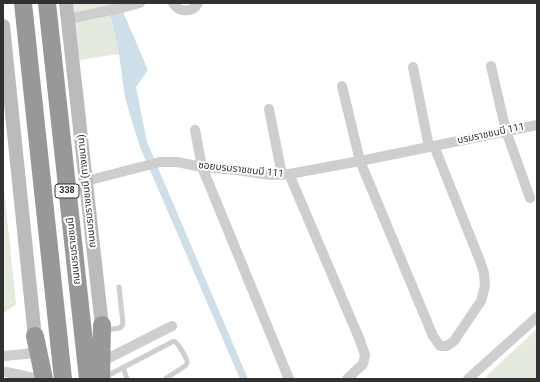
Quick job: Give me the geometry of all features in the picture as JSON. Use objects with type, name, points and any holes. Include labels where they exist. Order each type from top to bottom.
[{"type":"highway","name":"338","points":[[23,3],[63,379]]},
{"type":"highway","name":"ถนนบรมราชชนนี","points":[[47,3],[88,379]]},
{"type":"highway","points":[[102,328],[105,378]]},
{"type":"highway","points":[[35,344],[44,379]]},
{"type":"main road","name":"ถนนบรมราชชนนี (ทางขนาน)","points":[[66,3],[102,328],[105,378]]},
{"type":"main road","points":[[3,26],[10,112],[39,379]]},
{"type":"street","points":[[68,20],[140,3]]},
{"type":"street","points":[[173,3],[180,10],[185,11],[191,10],[198,3]]},
{"type":"street","points":[[491,66],[506,131],[530,198]]},
{"type":"street","points":[[342,86],[360,161],[433,336],[440,346],[447,346],[454,341],[481,301],[485,286],[484,273],[431,146],[413,68]]},
{"type":"street","points":[[269,109],[285,175],[359,338],[365,355],[363,364],[347,379]]},
{"type":"street","name":"บรมราชชนนี 111","points":[[444,144],[537,125]]},
{"type":"street","points":[[195,130],[202,167],[289,379]]},
{"type":"street","name":"ซอยบรมราชชนนี 111","points":[[86,181],[160,162],[177,162],[202,167],[271,175],[285,175],[444,144]]},
{"type":"street","points":[[468,379],[537,317]]},
{"type":"street","points":[[105,360],[172,326]]},
{"type":"street","points":[[35,344],[25,354],[4,355],[7,361],[7,366],[4,373],[39,379]]},
{"type":"lane","points":[[102,328],[120,328],[123,324],[119,287]]},
{"type":"lane","points":[[105,378],[172,342],[175,342],[182,350],[187,360],[187,364],[165,379]]},
{"type":"lane","points":[[123,368],[127,379]]},
{"type":"shaded area","points":[[73,3],[108,3],[119,54],[79,60]]},
{"type":"shaded area","points":[[108,3],[122,3],[124,14],[148,70],[136,87],[147,142],[248,379],[240,379],[140,147],[125,98],[119,54]]},
{"type":"shaded area","points":[[3,179],[16,304],[3,314]]},
{"type":"shaded area","points":[[537,329],[537,379],[488,379],[486,376]]}]
